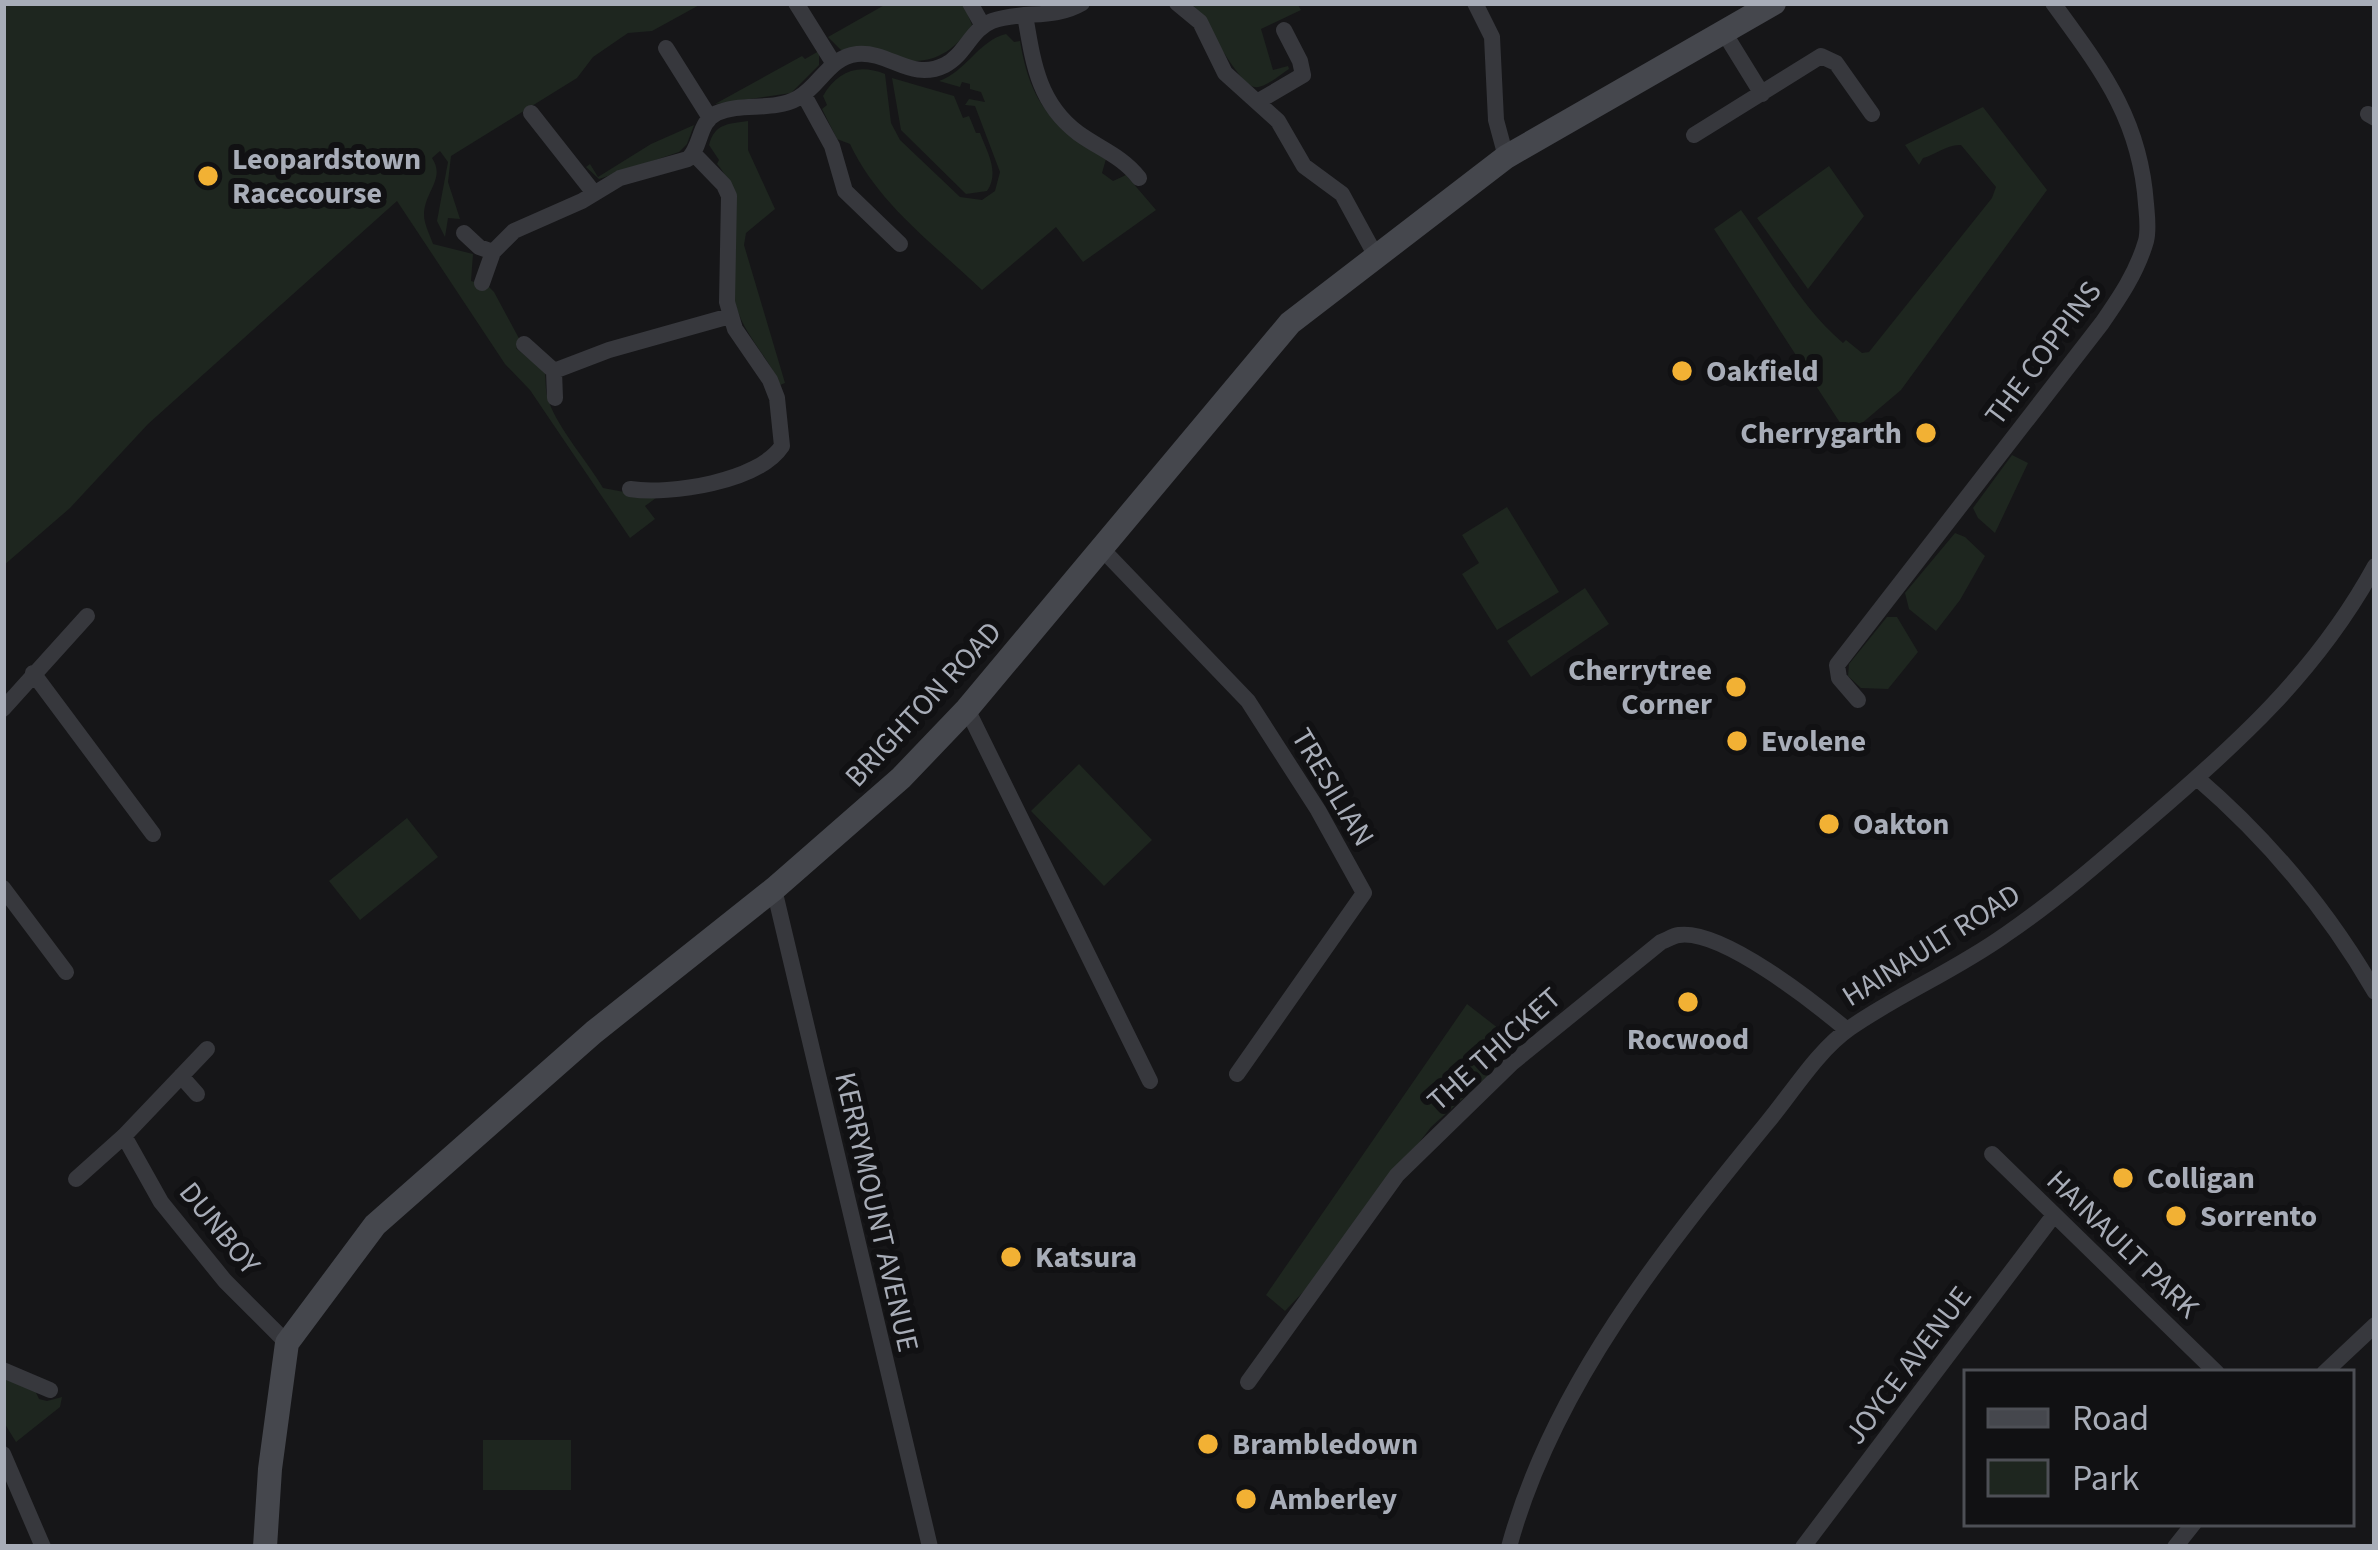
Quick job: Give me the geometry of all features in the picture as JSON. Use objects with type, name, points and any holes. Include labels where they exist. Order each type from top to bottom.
[{"type":"street","points":[[796,3],[833,64]]},
{"type":"street","points":[[970,3],[983,26]]},
{"type":"street","points":[[482,283],[493,252],[514,231],[620,178],[675,164],[694,154],[710,118],[804,95],[833,64],[856,54],[912,71],[926,70],[956,58],[983,26],[1024,15],[1058,15],[1082,3]]},
{"type":"street","points":[[1177,3],[1200,22],[1225,73],[1278,122],[1304,166],[1342,194],[1377,258]]},
{"type":"street","points":[[1474,3],[1492,37],[1496,119],[1506,157]]},
{"type":"street","name":"BRIGHTON ROAD","points":[[266,1547],[270,1469],[287,1343],[375,1225],[594,1032],[773,890],[901,778],[967,709],[1290,322],[1506,157],[1774,3]]},
{"type":"street","name":"THE COPPINS","points":[[1858,700],[1840,679],[1837,665],[2102,323],[2133,277],[2148,236],[2144,174],[2128,117],[2105,75],[2053,3]]},
{"type":"street","points":[[1024,15],[1035,74],[1046,99],[1080,134],[1113,153],[1139,178]]},
{"type":"street","points":[[1257,102],[1303,75],[1284,30]]},
{"type":"street","points":[[1725,34],[1762,94]]},
{"type":"street","points":[[666,49],[710,118]]},
{"type":"street","points":[[1694,135],[1821,56],[1836,63],[1872,114]]},
{"type":"street","points":[[804,95],[832,146],[845,191],[900,244]]},
{"type":"street","points":[[531,113],[594,193]]},
{"type":"street","points":[[630,489],[676,492],[752,469],[769,461],[782,446],[777,398],[770,380],[745,347],[730,316],[725,278],[728,196],[724,185],[694,154]]},
{"type":"street","points":[[464,233],[493,252]]},
{"type":"street","points":[[554,371],[609,350],[730,316]]},
{"type":"street","points":[[524,344],[554,371],[555,398]]},
{"type":"street","name":"TRESILIAN","points":[[1102,549],[1248,701],[1318,809],[1364,893],[1237,1074]]},
{"type":"street","name":"HAINAULT ROAD","points":[[1509,1547],[1531,1481],[1568,1406],[1668,1244],[1847,1030],[2007,934],[2197,778],[2303,674],[2338,631],[2375,566]]},
{"type":"street","points":[[3,710],[87,616]]},
{"type":"street","points":[[33,674],[153,834]]},
{"type":"street","points":[[967,709],[1150,1081]]},
{"type":"street","points":[[2197,778],[2247,821],[2310,892],[2375,992]]},
{"type":"street","points":[[3,888],[66,972]]},
{"type":"street","name":"KERRYMOUNT AVENUE","points":[[773,890],[931,1547]]},
{"type":"street","name":"THE THICKET","points":[[1248,1382],[1397,1175],[1511,1063],[1660,942],[1679,935],[1719,945],[1784,980],[1847,1030]]},
{"type":"street","points":[[76,1179],[207,1049]]},
{"type":"street","points":[[182,1076],[197,1094]]},
{"type":"street","name":"DUNBOY","points":[[124,1136],[161,1202],[226,1282],[287,1343]]},
{"type":"street","name":"HAINAULT PARK","points":[[1992,1154],[2214,1370]]},
{"type":"street","name":"JOYCE AVENUE","points":[[1803,1547],[2054,1215]]},
{"type":"street","points":[[2328,1370],[2373,1331]]},
{"type":"street","points":[[3,1370],[50,1390]]},
{"type":"street","points":[[3,1454],[43,1547]]},
{"type":"green space","name":"Leopardstown Racecourse","points":[[3,3],[703,3],[652,31],[628,33],[593,57],[577,78],[451,156],[448,182],[460,219],[448,218],[445,237],[437,221],[448,162],[440,151],[432,158],[437,173],[424,215],[433,244],[473,254],[471,281],[494,292],[522,344],[516,348],[545,372],[553,412],[603,488],[656,498],[645,506],[655,519],[630,538],[530,390],[505,364],[397,201],[148,424],[70,508],[3,566]]},
{"type":"green space","points":[[888,3],[963,3],[972,25],[944,53],[914,61],[841,50],[828,37]]},
{"type":"green space","points":[[1191,3],[1297,3],[1301,10],[1261,29],[1273,70],[1289,69],[1263,86],[1248,84]]},
{"type":"green space","points":[[1006,34],[1020,41],[1030,82],[1047,111],[1106,159],[1102,173],[1113,181],[1126,175],[1156,210],[1083,262],[1056,227],[982,290],[909,223],[876,186],[850,144],[837,139],[822,109],[827,105],[823,96],[849,72],[865,69],[885,74],[891,123],[900,140],[960,197],[982,200],[995,191],[1000,172],[975,106],[965,105],[969,99],[985,102],[970,84],[962,82],[960,87],[939,81]]},
{"type":"green space","points":[[819,51],[819,65],[791,93],[715,104],[802,56],[805,59]]},
{"type":"green space","points":[[892,78],[954,96],[989,155],[992,177],[987,191],[966,194],[901,130]]},
{"type":"green space","points":[[1983,107],[2047,190],[1901,390],[1848,435],[1714,229],[1741,210],[1814,314],[1843,343],[1846,340],[1862,353],[1869,352],[1996,187],[1961,145],[1923,158],[1919,165],[1905,145]]},
{"type":"green space","points":[[748,121],[748,150],[775,209],[746,233],[744,245],[785,383],[780,385],[736,306],[733,207],[719,160],[709,145],[719,129]]},
{"type":"green space","points":[[694,125],[679,152],[599,179],[586,167],[590,164],[598,177],[651,144]]},
{"type":"green space","points":[[1829,166],[1864,216],[1808,289],[1757,218]]},
{"type":"green space","points":[[2012,455],[2028,463],[1995,533],[1973,508]]},
{"type":"green space","points":[[1507,507],[1559,592],[1497,630],[1462,574],[1479,563],[1462,535]]},
{"type":"green space","points":[[1955,533],[1985,556],[1936,631],[1909,609],[1905,593]]},
{"type":"green space","points":[[1585,588],[1609,624],[1531,677],[1507,641]]},
{"type":"green space","points":[[1887,617],[1897,617],[1918,652],[1888,689],[1861,688],[1848,676],[1849,664]]},
{"type":"green space","points":[[1079,764],[1152,840],[1104,886],[1031,811]]},
{"type":"green space","points":[[407,818],[438,857],[360,920],[329,881]]},
{"type":"green space","points":[[1467,1004],[1521,1046],[1431,1127],[1285,1311],[1266,1295]]},
{"type":"green space","points":[[3,1374],[33,1386],[39,1399],[62,1397],[60,1407],[16,1442],[3,1421]]},
{"type":"green space","points":[[483,1440],[571,1440],[571,1490],[483,1490]]},
{"type":"place","name":"Leopardstown Racecourse","points":[[208,176]]},
{"type":"place","name":"Oakfield","points":[[1682,371]]},
{"type":"place","name":"Cherrygarth","points":[[1926,433]]},
{"type":"place","name":"Cherrytree Corner","points":[[1736,687]]},
{"type":"place","name":"Evolene","points":[[1737,741]]},
{"type":"place","name":"Oakton","points":[[1829,824]]},
{"type":"place","name":"Rocwood","points":[[1688,1002]]},
{"type":"place","name":"Colligan","points":[[2123,1178]]},
{"type":"place","name":"Sorrento","points":[[2176,1216]]},
{"type":"place","name":"Katsura","points":[[1011,1257]]},
{"type":"place","name":"Brambledown","points":[[1208,1444]]},
{"type":"place","name":"Amberley","points":[[1246,1499]]}]
